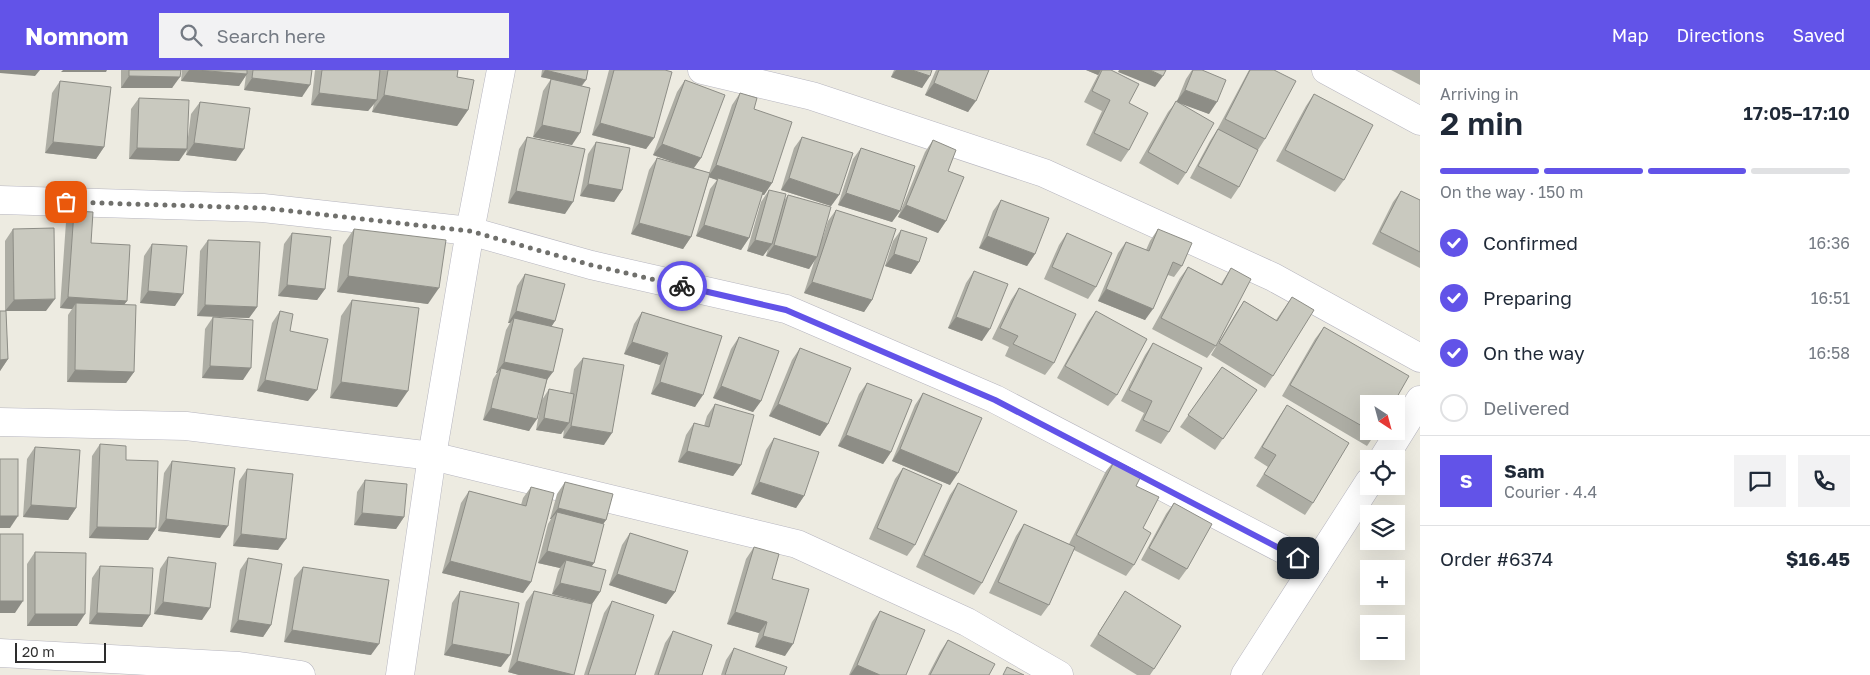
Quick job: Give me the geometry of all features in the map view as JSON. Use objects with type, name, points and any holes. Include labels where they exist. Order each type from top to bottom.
[{"type":"street","points":[[400,675],[432,456],[470,231],[501,70]]},
{"type":"street","points":[[702,70],[812,96],[1044,173],[1273,276],[1420,358]]},
{"type":"street","points":[[1326,70],[1420,120]]},
{"type":"street","points":[[0,200],[263,208],[470,231],[591,265],[786,310],[995,400],[1315,566]]},
{"type":"street","points":[[1389,450],[1420,400]]},
{"type":"street","points":[[0,422],[186,426],[432,456],[797,544],[967,622],[1059,675]]},
{"type":"street","points":[[1245,675],[1361,495]]},
{"type":"street","points":[[0,654],[240,666],[301,675]]},
{"type":"building","points":[[129,70],[181,70],[180,77],[129,76]]},
{"type":"building","points":[[196,70],[247,70],[247,74]]},
{"type":"building","points":[[253,70],[312,70],[310,85],[252,78]]},
{"type":"building","points":[[322,70],[380,70],[377,100],[319,93]]},
{"type":"building","points":[[388,70],[458,70],[457,77],[474,80],[468,110],[384,95]]},
{"type":"building","points":[[545,70],[588,70],[586,80]]},
{"type":"building","points":[[614,70],[665,70],[672,72],[654,138],[600,123]]},
{"type":"building","points":[[912,70],[932,70],[930,76]]},
{"type":"building","points":[[939,70],[989,70],[976,101],[934,83]]},
{"type":"building","points":[[1102,70],[1111,70],[1139,84],[1129,103],[1148,113],[1129,150],[1094,133],[1110,100],[1092,91]]},
{"type":"building","points":[[1150,70],[1166,70],[1163,76]]},
{"type":"building","points":[[1193,70],[1202,70],[1226,80],[1217,102],[1185,90]]},
{"type":"building","points":[[1250,70],[1274,70],[1296,81],[1265,139],[1225,119]]},
{"type":"building","points":[[551,79],[590,88],[580,133],[542,125]]},
{"type":"building","points":[[685,80],[725,95],[701,158],[662,144]]},
{"type":"building","points":[[60,81],[111,87],[104,147],[53,142]]},
{"type":"building","points":[[740,93],[757,98],[754,109],[792,122],[772,183],[716,165]]},
{"type":"building","points":[[1314,94],[1373,125],[1344,180],[1285,150]]},
{"type":"building","points":[[139,98],[189,100],[187,149],[137,148]]},
{"type":"building","points":[[1176,101],[1214,123],[1186,173],[1148,152]]},
{"type":"building","points":[[200,102],[250,108],[244,149],[194,143]]},
{"type":"building","points":[[1218,129],[1258,150],[1239,187],[1198,166]]},
{"type":"building","points":[[527,137],[585,149],[573,202],[516,191]]},
{"type":"building","points":[[802,137],[853,153],[839,195],[789,178]]},
{"type":"building","points":[[933,140],[956,150],[948,171],[964,177],[946,221],[906,205]]},
{"type":"building","points":[[596,142],[630,148],[622,190],[588,184]]},
{"type":"building","points":[[861,148],[915,166],[900,211],[846,193]]},
{"type":"building","points":[[657,158],[710,173],[691,237],[639,223]]},
{"type":"building","points":[[718,178],[763,192],[749,238],[704,225]]},
{"type":"building","points":[[769,190],[786,194],[772,244],[755,240]]},
{"type":"building","points":[[1401,191],[1420,200],[1420,252],[1380,232]]},
{"type":"building","points":[[788,195],[831,207],[817,257],[774,245]]},
{"type":"building","points":[[1001,200],[1049,218],[1035,254],[987,236]]},
{"type":"building","points":[[836,210],[896,229],[872,300],[812,282]]},
{"type":"building","points":[[74,211],[93,212],[91,243],[130,245],[127,301],[68,297]]},
{"type":"building","points":[[54,228],[55,299],[14,300],[13,229]]},
{"type":"building","points":[[354,229],[446,240],[439,288],[348,276]]},
{"type":"building","points":[[1158,229],[1192,243],[1182,266],[1173,262],[1153,309],[1106,289],[1126,242],[1149,251]]},
{"type":"building","points":[[901,230],[927,238],[919,262],[894,254]]},
{"type":"building","points":[[292,233],[331,237],[325,289],[287,285]]},
{"type":"building","points":[[1067,233],[1112,253],[1096,287],[1052,267]]},
{"type":"building","points":[[208,240],[260,242],[257,307],[205,305]]},
{"type":"building","points":[[152,244],[187,246],[183,294],[148,291]]},
{"type":"building","points":[[1188,267],[1222,285],[1231,268],[1251,279],[1216,346],[1161,318]]},
{"type":"building","points":[[974,271],[1008,284],[990,329],[956,317]]},
{"type":"building","points":[[525,274],[565,284],[555,321],[516,311]]},
{"type":"building","points":[[1019,288],[1076,314],[1054,363],[1013,344],[1018,336],[1000,328]]},
{"type":"building","points":[[1292,297],[1314,310],[1273,376],[1219,343],[1244,301],[1277,321]]},
{"type":"building","points":[[352,300],[419,308],[408,391],[341,382]]},
{"type":"building","points":[[76,303],[136,305],[134,372],[75,370]]},
{"type":"building","points":[[0,311],[6,311],[8,359],[0,360]]},
{"type":"building","points":[[280,311],[293,314],[290,331],[328,339],[317,390],[265,380]]},
{"type":"building","points":[[1096,311],[1147,339],[1117,395],[1065,366]]},
{"type":"building","points":[[642,312],[722,336],[703,395],[660,382],[668,353],[632,342]]},
{"type":"building","points":[[213,317],[253,320],[251,368],[210,366]]},
{"type":"building","points":[[514,318],[563,329],[553,372],[504,362]]},
{"type":"building","points":[[1324,327],[1409,376],[1398,395],[1360,395],[1360,425],[1290,385]]},
{"type":"building","points":[[739,337],[779,351],[761,401],[721,386]]},
{"type":"building","points":[[1153,343],[1202,368],[1169,432],[1143,420],[1152,401],[1129,390]]},
{"type":"building","points":[[800,348],[851,368],[828,424],[778,404]]},
{"type":"building","points":[[583,358],[624,365],[612,433],[571,426]]},
{"type":"building","points":[[1222,367],[1257,390],[1223,439],[1188,415]]},
{"type":"building","points":[[501,368],[547,379],[537,419],[491,408]]},
{"type":"building","points":[[867,383],[912,400],[891,452],[846,435]]},
{"type":"building","points":[[549,389],[574,394],[569,423],[544,418]]},
{"type":"building","points":[[923,393],[982,418],[958,473],[900,449]]},
{"type":"building","points":[[715,404],[754,415],[741,465],[687,451],[694,423],[709,427]]},
{"type":"building","points":[[1287,405],[1349,443],[1313,503],[1264,474],[1276,455],[1262,447]]},
{"type":"building","points":[[774,438],[819,452],[804,496],[759,482]]},
{"type":"building","points":[[100,444],[126,446],[126,460],[158,461],[156,528],[97,527]]},
{"type":"building","points":[[35,447],[80,450],[76,508],[31,505]]},
{"type":"building","points":[[0,459],[18,459],[18,516],[0,516]]},
{"type":"building","points":[[1115,460],[1142,474],[1136,486],[1159,497],[1143,528],[1151,533],[1134,565],[1076,535]]},
{"type":"building","points":[[172,461],[235,468],[228,526],[166,519]]},
{"type":"building","points":[[903,468],[942,485],[915,545],[877,528]]},
{"type":"building","points":[[247,469],[293,474],[286,539],[241,534]]},
{"type":"building","points":[[365,480],[407,484],[404,517],[362,513]]},
{"type":"building","points":[[565,482],[613,494],[606,520],[558,508]]},
{"type":"building","points":[[958,483],[1017,511],[982,583],[924,555]]},
{"type":"building","points":[[531,487],[554,493],[531,582],[450,561],[469,491],[526,506]]},
{"type":"building","points":[[1174,503],[1212,524],[1187,569],[1149,548]]},
{"type":"building","points":[[557,512],[604,524],[594,563],[547,551]]},
{"type":"building","points":[[1024,524],[1075,547],[1049,605],[998,582]]},
{"type":"building","points":[[630,533],[688,551],[675,592],[617,574]]},
{"type":"building","points":[[0,534],[23,534],[23,601],[0,601]]},
{"type":"building","points":[[754,547],[779,554],[772,579],[809,589],[793,644],[763,636],[767,622],[735,612]]},
{"type":"building","points":[[35,552],[86,553],[85,614],[35,614]]},
{"type":"building","points":[[168,557],[216,563],[210,608],[163,602]]},
{"type":"building","points":[[248,558],[282,564],[271,625],[238,620]]},
{"type":"building","points":[[566,560],[606,570],[600,592],[560,583]]},
{"type":"building","points":[[100,566],[153,568],[150,615],[97,613]]},
{"type":"building","points":[[303,567],[389,580],[379,644],[292,630]]},
{"type":"building","points":[[460,591],[519,603],[510,655],[452,644]]},
{"type":"building","points":[[534,591],[592,604],[574,675],[517,661]]},
{"type":"building","points":[[1125,591],[1181,626],[1154,669],[1098,634]]},
{"type":"building","points":[[612,601],[654,615],[635,675],[588,675]]},
{"type":"building","points":[[880,611],[925,630],[906,675],[880,675],[857,665]]},
{"type":"building","points":[[673,631],[712,645],[702,675],[658,675]]},
{"type":"building","points":[[948,640],[995,664],[989,675],[930,675]]},
{"type":"building","points":[[734,648],[787,667],[784,675],[725,675]]},
{"type":"building","points":[[1007,667],[1024,675],[1003,675]]},
{"type":"way so far","points":[[66,202],[263,208],[470,231],[591,265],[682,286]]},
{"type":"route","points":[[682,286],[786,310],[995,400],[1298,558]]}]
